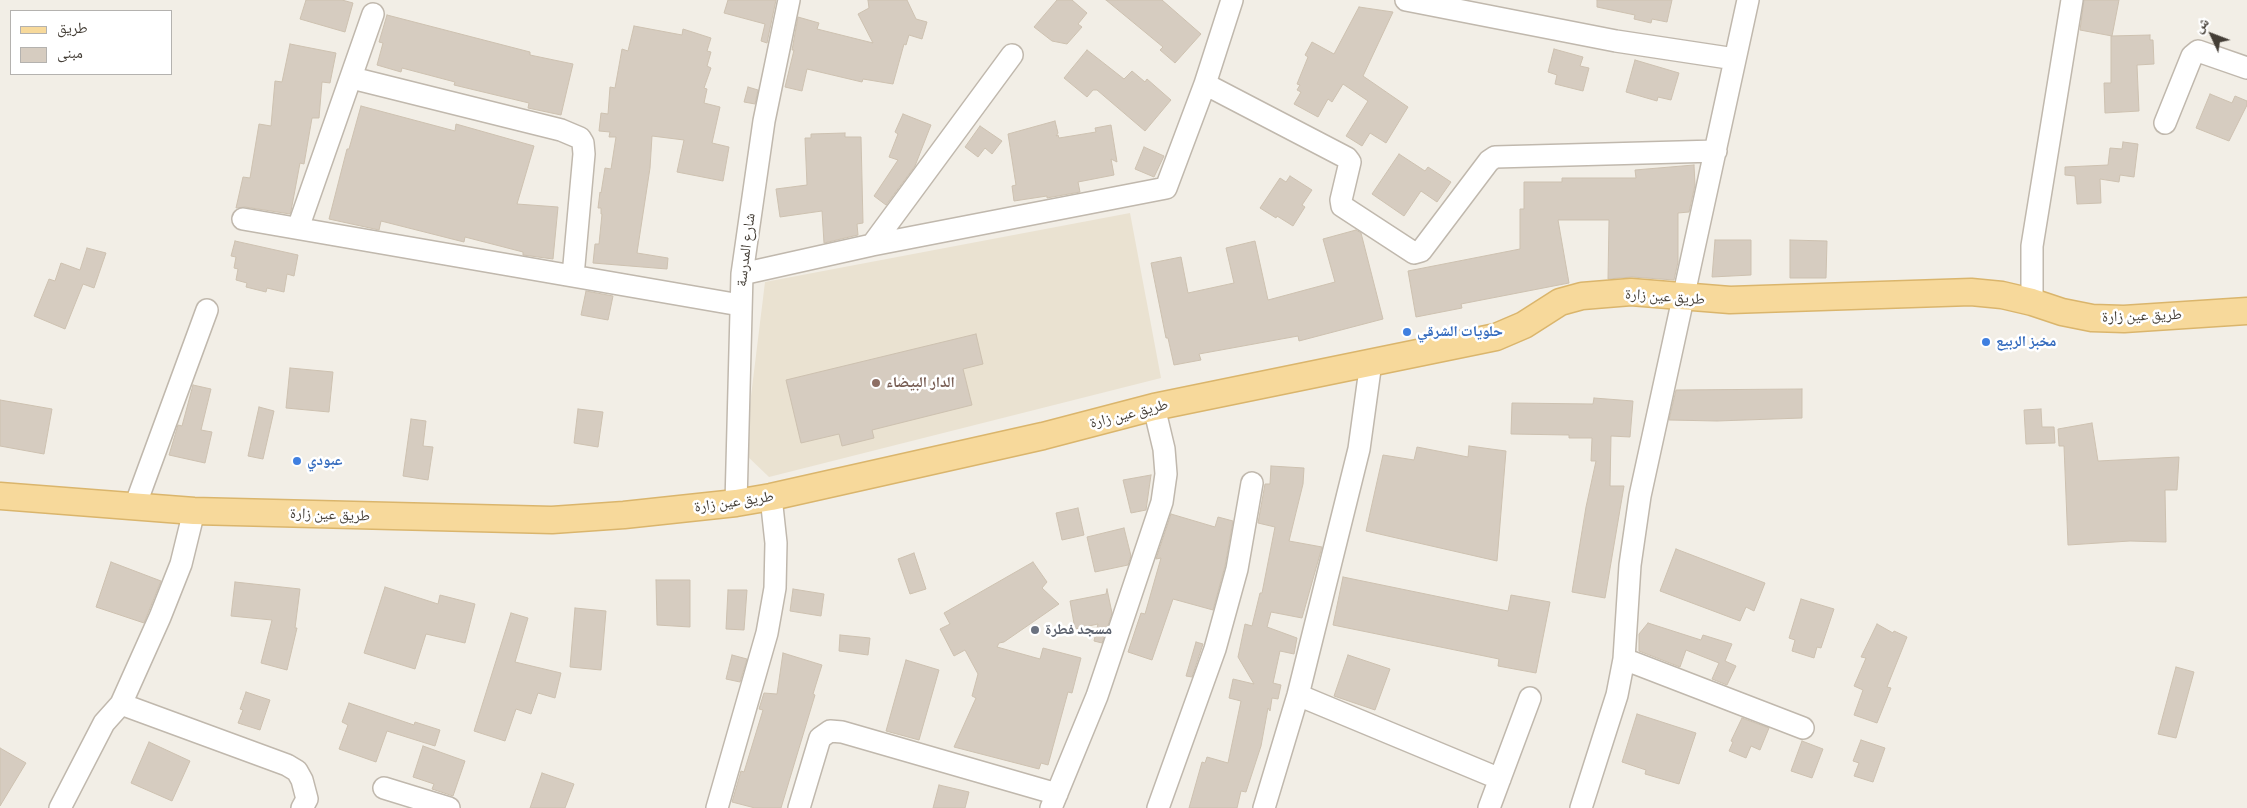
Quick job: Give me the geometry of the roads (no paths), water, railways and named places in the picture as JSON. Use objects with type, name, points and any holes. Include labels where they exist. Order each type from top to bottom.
[{"type":"main road","name":"طريق عين زارة","points":[[0,496],[194,511],[552,520],[736,503],[771,497],[1043,436],[1154,407],[1496,337],[1510,332],[1550,307],[1571,299],[1631,292],[1730,300],[1971,292],[2002,295],[2062,312],[2092,318],[2124,319],[2247,311]]},
{"type":"street","name":"شارع المدرسة","points":[[736,503],[742,274],[764,121],[789,0]]},
{"type":"street","points":[[742,274],[872,246],[1166,188],[1205,84],[1232,0]]},
{"type":"street","points":[[1406,0],[1616,41],[1735,59]]},
{"type":"street","points":[[1582,808],[1618,695],[1624,659],[1634,531],[1682,297],[1716,151],[1748,0]]},
{"type":"street","points":[[2032,302],[2032,246],[2072,0]]},
{"type":"street","points":[[298,228],[373,14]]},
{"type":"street","points":[[2164,122],[2192,56],[2198,51],[2246,64]]},
{"type":"street","points":[[872,246],[1012,55]]},
{"type":"street","points":[[352,78],[561,130],[575,134],[580,138],[584,154],[573,276]]},
{"type":"street","points":[[1205,84],[1347,158],[1350,162],[1341,200],[1342,206],[1414,253],[1421,251],[1489,160],[1495,157],[1716,151]]},
{"type":"street","points":[[244,219],[740,305]]},
{"type":"street","points":[[135,506],[207,310]]},
{"type":"street","points":[[1264,808],[1298,695],[1359,449],[1370,362]]},
{"type":"street","points":[[799,808],[820,738],[830,731],[842,732],[1054,801],[1097,696],[1162,502],[1166,474],[1164,449],[1154,407]]},
{"type":"street","points":[[1158,808],[1215,649],[1237,569],[1252,483]]},
{"type":"street","points":[[717,808],[767,633],[775,588],[776,543],[771,497]]},
{"type":"street","points":[[60,808],[104,723],[121,704],[160,617],[181,564],[194,511]]},
{"type":"street","points":[[1624,659],[1803,728]]},
{"type":"street","points":[[1298,695],[1500,779]]},
{"type":"street","points":[[1489,808],[1530,698]]},
{"type":"street","points":[[121,704],[288,765],[297,771],[302,780],[307,798],[302,808]]},
{"type":"street","points":[[384,788],[449,808]]},
{"type":"place","name":"حلويات الشرقي","points":[[1407,332]]},
{"type":"place","name":"مخبز الربيع","points":[[1986,342]]},
{"type":"place","name":"الدار البيضاء","points":[[876,383]]},
{"type":"place","name":"عبودي","points":[[297,461]]},
{"type":"place","name":"مسجد فطرة","points":[[1035,630]]}]
